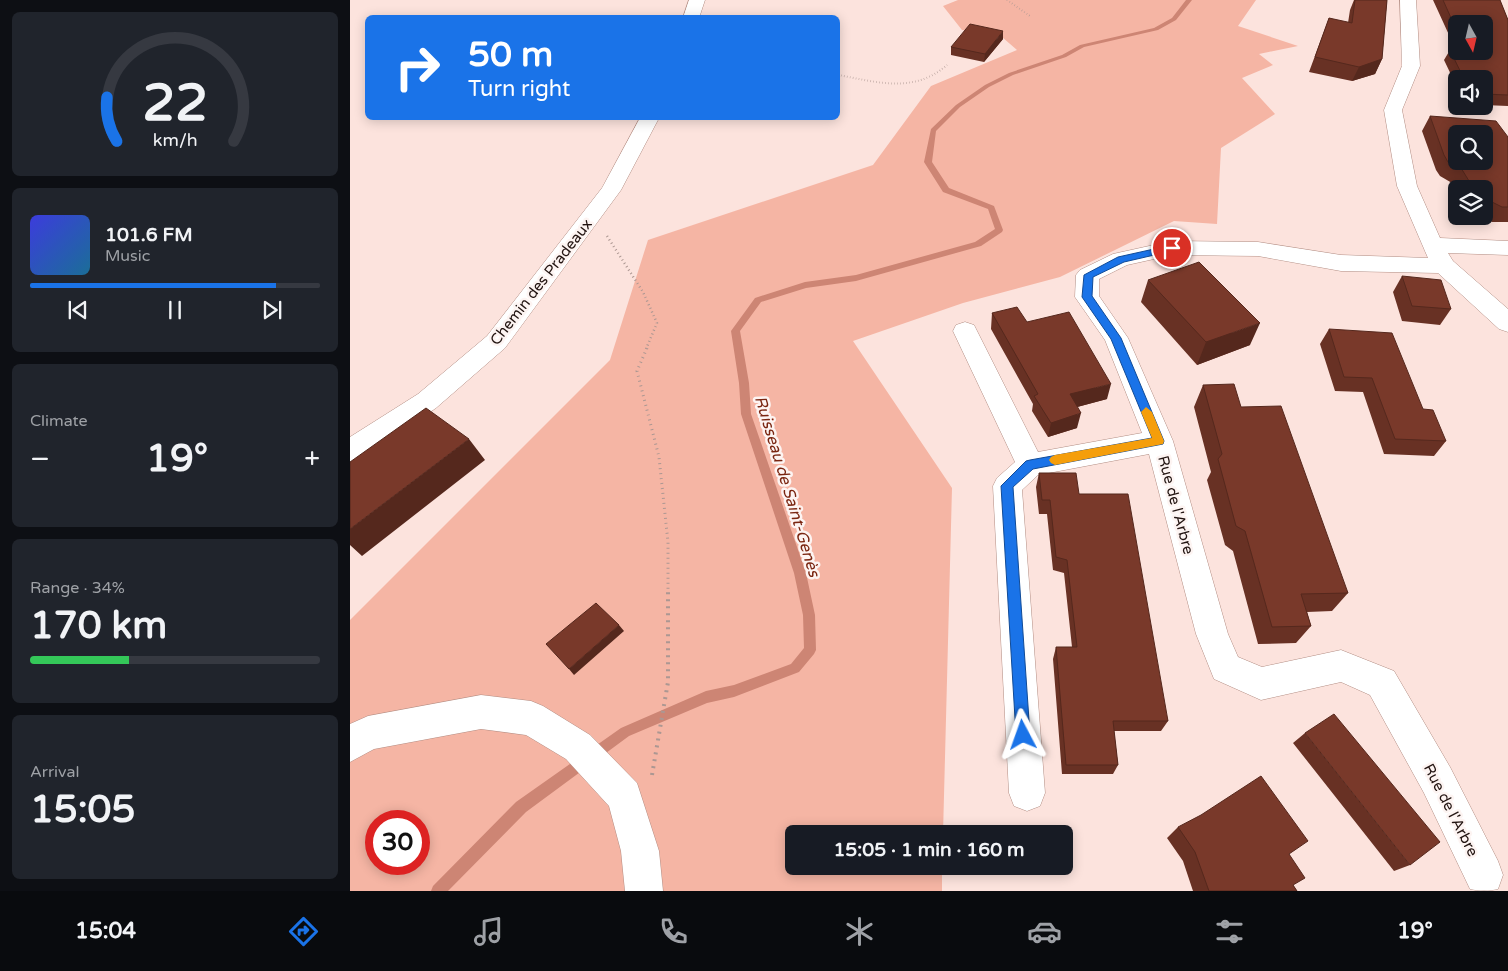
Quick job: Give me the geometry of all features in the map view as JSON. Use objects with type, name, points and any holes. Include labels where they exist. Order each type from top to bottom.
[{"type":"street","points":[[692,15],[697,0]]},
{"type":"street","points":[[1408,0],[1411,66],[1393,110],[1407,186],[1438,255],[1508,323]]},
{"type":"street","name":"Chemin des Pradeaux","points":[[350,451],[428,401],[496,342],[611,190],[648,120]]},
{"type":"street","name":"Rue de l'Arbre","points":[[1438,255],[1341,263],[1258,250],[1172,248],[1121,259],[1088,275],[1087,297],[1116,338],[1159,441],[1212,634],[1226,668],[1261,684],[1341,666],[1382,683],[1495,880]]},
{"type":"street","points":[[1438,255],[1508,248]]},
{"type":"street","points":[[965,331],[1030,465]]},
{"type":"street","points":[[1027,793],[1007,486],[1030,465],[1159,441]]},
{"type":"street","points":[[350,744],[368,733],[480,712],[531,718],[578,747],[624,796],[640,851],[644,891]]},
{"type":"path","points":[[1007,0],[1030,16]]},
{"type":"path","points":[[840,75],[890,84],[914,83],[938,76],[947,65]]},
{"type":"path","points":[[594,214],[643,292],[657,322],[637,371],[659,457],[668,542],[667,691],[658,742]]},
{"type":"shaded area","points":[[958,0],[1256,0],[1238,26],[1298,46],[1259,54],[1273,65],[1242,78],[1275,114],[1221,148],[1217,224],[1174,221],[1060,277],[963,303],[853,341],[952,488],[943,825],[785,825],[785,875],[942,875],[942,891],[350,891],[350,620],[610,360],[648,240],[873,165],[931,86],[1017,50],[1002,37],[962,30],[943,6]]},
{"type":"building","points":[[1355,0],[1387,0],[1382,59],[1359,67],[1315,57],[1329,18],[1352,23]]},
{"type":"building","points":[[1443,0],[1500,0],[1508,20],[1508,95],[1493,94],[1493,70],[1460,70],[1455,60],[1493,60],[1493,15],[1450,15]]},
{"type":"building","points":[[970,24],[1003,31],[985,54],[951,47]]},
{"type":"building","points":[[1430,116],[1496,121],[1508,137],[1508,207],[1502,207],[1493,202],[1493,180],[1468,180],[1462,170],[1493,170],[1493,125],[1448,125],[1448,162]]},
{"type":"building","points":[[1199,262],[1260,323],[1206,342],[1148,280]]},
{"type":"building","points":[[1402,276],[1441,280],[1451,309],[1412,306]]},
{"type":"building","points":[[1017,307],[1027,322],[1069,312],[1111,384],[1070,394],[1081,413],[1051,423],[1034,396],[1038,394],[992,313]]},
{"type":"building","points":[[1329,329],[1392,333],[1423,409],[1433,410],[1446,441],[1395,439],[1372,378],[1344,377]]},
{"type":"building","points":[[1234,384],[1241,407],[1281,406],[1348,593],[1301,594],[1311,626],[1272,627],[1245,531],[1236,526],[1218,459],[1222,454],[1203,385]]},
{"type":"building","points":[[426,408],[469,439],[350,529],[350,462]]},
{"type":"building","points":[[1039,473],[1076,473],[1079,494],[1128,494],[1168,721],[1113,721],[1118,765],[1066,765],[1056,647],[1077,647],[1067,560],[1056,557],[1050,500],[1042,500]]},
{"type":"building","points":[[596,603],[619,625],[569,669],[546,644]]},
{"type":"building","points":[[1334,714],[1440,842],[1410,865],[1305,733]]},
{"type":"building","points":[[1261,776],[1308,841],[1289,854],[1305,878],[1293,885],[1297,891],[1209,891],[1195,852],[1178,827],[1201,815]]},
{"type":"waterway","name":"Ruisseau de Saint-Genès","points":[[438,891],[521,807],[625,732],[706,697],[734,691],[795,668],[810,650],[809,615],[800,573],[746,414],[744,383],[735,331],[758,300],[805,285],[856,278],[978,244],[999,230],[991,208],[946,190],[928,162],[933,130],[958,106],[987,86],[1011,74],[1064,56],[1082,46],[1156,29],[1174,19],[1189,0]]},
{"type":"slow traffic","points":[[1055,460],[1159,441],[1146,412]]},
{"type":"route","points":[[1023,735],[1007,486],[1030,465],[1159,441],[1116,338],[1087,297],[1088,275],[1121,259],[1172,248]]}]
